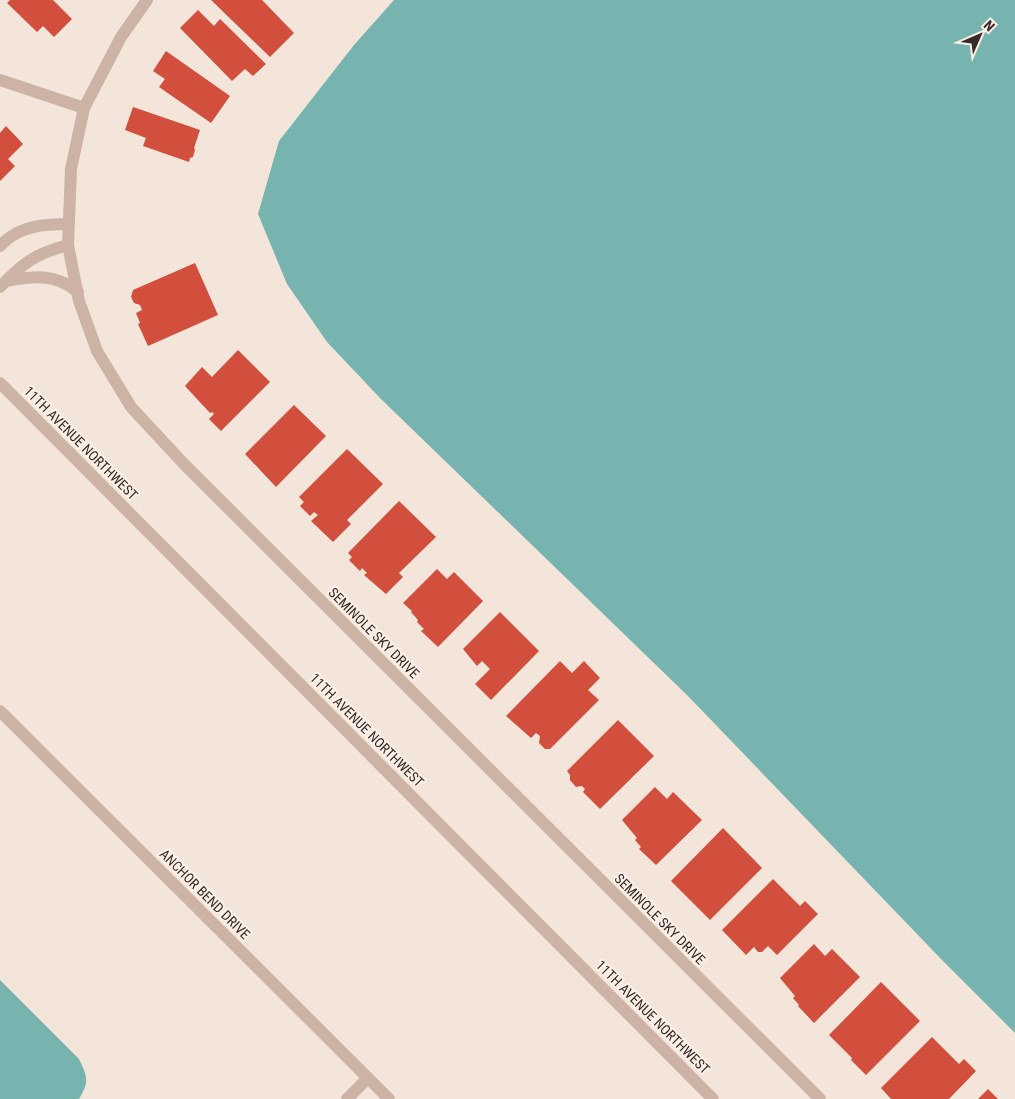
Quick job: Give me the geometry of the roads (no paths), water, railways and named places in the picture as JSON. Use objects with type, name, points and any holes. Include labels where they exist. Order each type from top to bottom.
[{"type":"street","name":"SEMINOLE SKY DRIVE","points":[[147,0],[121,37],[84,108],[71,169],[68,245],[78,292],[97,351],[131,407],[183,464],[820,1099]]},
{"type":"street","points":[[0,80],[84,108]]},
{"type":"street","points":[[0,246],[7,238],[35,226],[42,224],[69,224]]},
{"type":"street","points":[[3,284],[31,259],[45,251],[68,245]]},
{"type":"street","points":[[3,284],[44,276],[69,284],[78,292]]},
{"type":"street","name":"11TH AVENUE NORTHWEST","points":[[0,383],[713,1099]]},
{"type":"street","name":"ANCHOR BEND DRIVE","points":[[0,711],[389,1099]]},
{"type":"street","points":[[347,1099],[368,1078]]},
{"type":"water","points":[[394,0],[1015,0],[1015,1033],[944,962],[688,696],[381,399],[327,342],[287,284],[258,214],[279,141],[354,45]]},
{"type":"water","points":[[0,980],[79,1059],[84,1070],[86,1083],[79,1099],[0,1099]]}]
